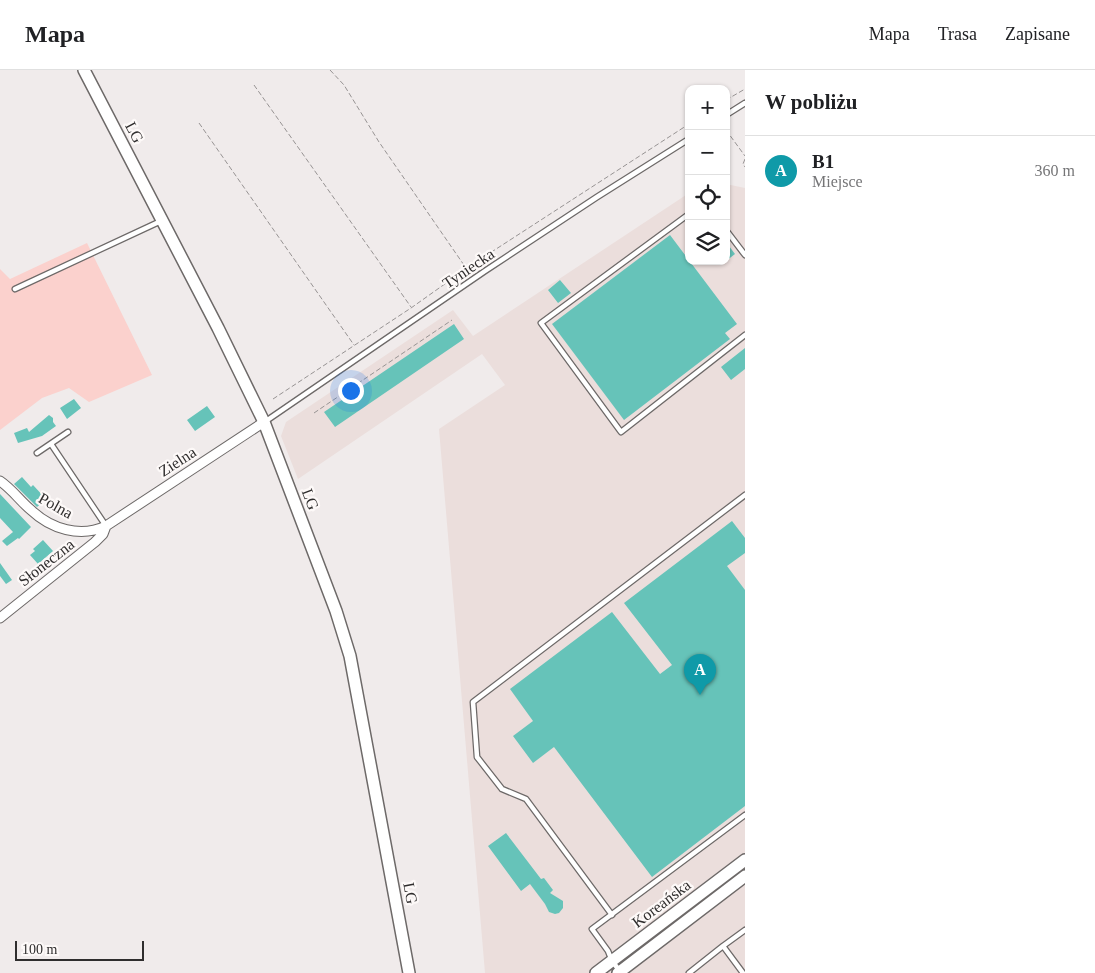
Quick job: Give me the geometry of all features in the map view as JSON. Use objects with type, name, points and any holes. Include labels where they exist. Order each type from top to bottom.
[{"type":"main road","name":"LG","points":[[84,70],[264,422],[336,611],[350,656],[409,973]]},
{"type":"main road","name":"Koreańska","points":[[596,973],[745,860]]},
{"type":"main road","name":"Koreańska","points":[[619,972],[745,876]]},
{"type":"street","name":"Zielna","points":[[106,526],[264,422]]},
{"type":"street","name":"Polna","points":[[0,481],[9,487],[32,512],[54,524],[71,531],[80,532],[96,530],[106,526]]},
{"type":"street","name":"Słoneczna","points":[[0,618],[95,542],[103,534],[106,526]]},
{"type":"lane","points":[[730,112],[745,103]]},
{"type":"lane","name":"Tyniecka","points":[[264,422],[485,271],[685,142]]},
{"type":"lane","points":[[685,217],[541,324],[621,432],[745,335]]},
{"type":"lane","points":[[15,289],[162,220]]},
{"type":"lane","points":[[730,235],[745,255]]},
{"type":"lane","points":[[37,453],[68,432]]},
{"type":"lane","points":[[51,444],[106,526]]},
{"type":"lane","points":[[612,914],[526,799],[502,789],[477,757],[473,702],[745,494]]},
{"type":"lane","points":[[619,972],[608,951],[592,929],[745,815]]},
{"type":"lane","points":[[688,973],[745,930]]},
{"type":"lane","points":[[723,946],[743,973]]},
{"type":"path","points":[[330,70],[344,85],[379,142],[467,268]]},
{"type":"path","points":[[254,85],[411,308]]},
{"type":"path","points":[[730,98],[745,89]]},
{"type":"path","points":[[199,123],[355,346]]},
{"type":"path","points":[[273,400],[411,308],[467,268],[685,127]]},
{"type":"path","points":[[730,135],[745,156]]},
{"type":"path","points":[[745,159],[743,164],[745,167]]},
{"type":"path","points":[[314,413],[452,320]]},
{"type":"shaded area","points":[[730,185],[745,188],[745,973],[485,973],[439,429],[505,385],[482,354],[298,479],[281,436],[286,422],[453,310],[473,336],[685,196],[685,265],[730,265]]},
{"type":"shaded area","points":[[87,243],[152,375],[89,402],[69,388],[42,398],[0,430],[0,269],[10,279]]},
{"type":"building","points":[[670,235],[685,255],[685,265],[693,265],[737,324],[725,333],[730,339],[624,420],[552,324]]},
{"type":"building","points":[[730,247],[735,254],[730,258]]},
{"type":"building","points":[[560,280],[571,293],[558,303],[548,290]]},
{"type":"building","points":[[454,324],[464,339],[335,427],[324,412]]},
{"type":"building","points":[[745,348],[745,369],[731,380],[721,367]]},
{"type":"building","points":[[74,399],[81,408],[67,419],[60,408]]},
{"type":"building","points":[[207,406],[215,417],[195,431],[187,420]]},
{"type":"building","points":[[49,415],[53,418],[56,426],[42,436],[18,443],[14,433],[27,428],[29,432]]},
{"type":"building","points":[[22,477],[31,487],[33,485],[46,499],[37,507],[14,484]]},
{"type":"building","points":[[0,494],[31,527],[19,539],[7,546],[2,541],[13,532],[0,518]]},
{"type":"building","points":[[732,521],[745,538],[745,553],[727,566],[745,590],[745,806],[652,877],[554,747],[533,763],[513,736],[533,721],[510,689],[612,612],[660,674],[672,665],[624,603]]},
{"type":"building","points":[[43,540],[53,551],[38,564],[30,555],[35,551],[33,549]]},
{"type":"building","points":[[0,563],[12,580],[6,584],[0,576]]},
{"type":"building","points":[[506,833],[541,879],[544,878],[553,890],[550,893],[563,901],[563,908],[559,913],[549,912],[530,884],[521,891],[488,846]]},
{"type":"place","name":"B1","points":[[700,695]]}]
